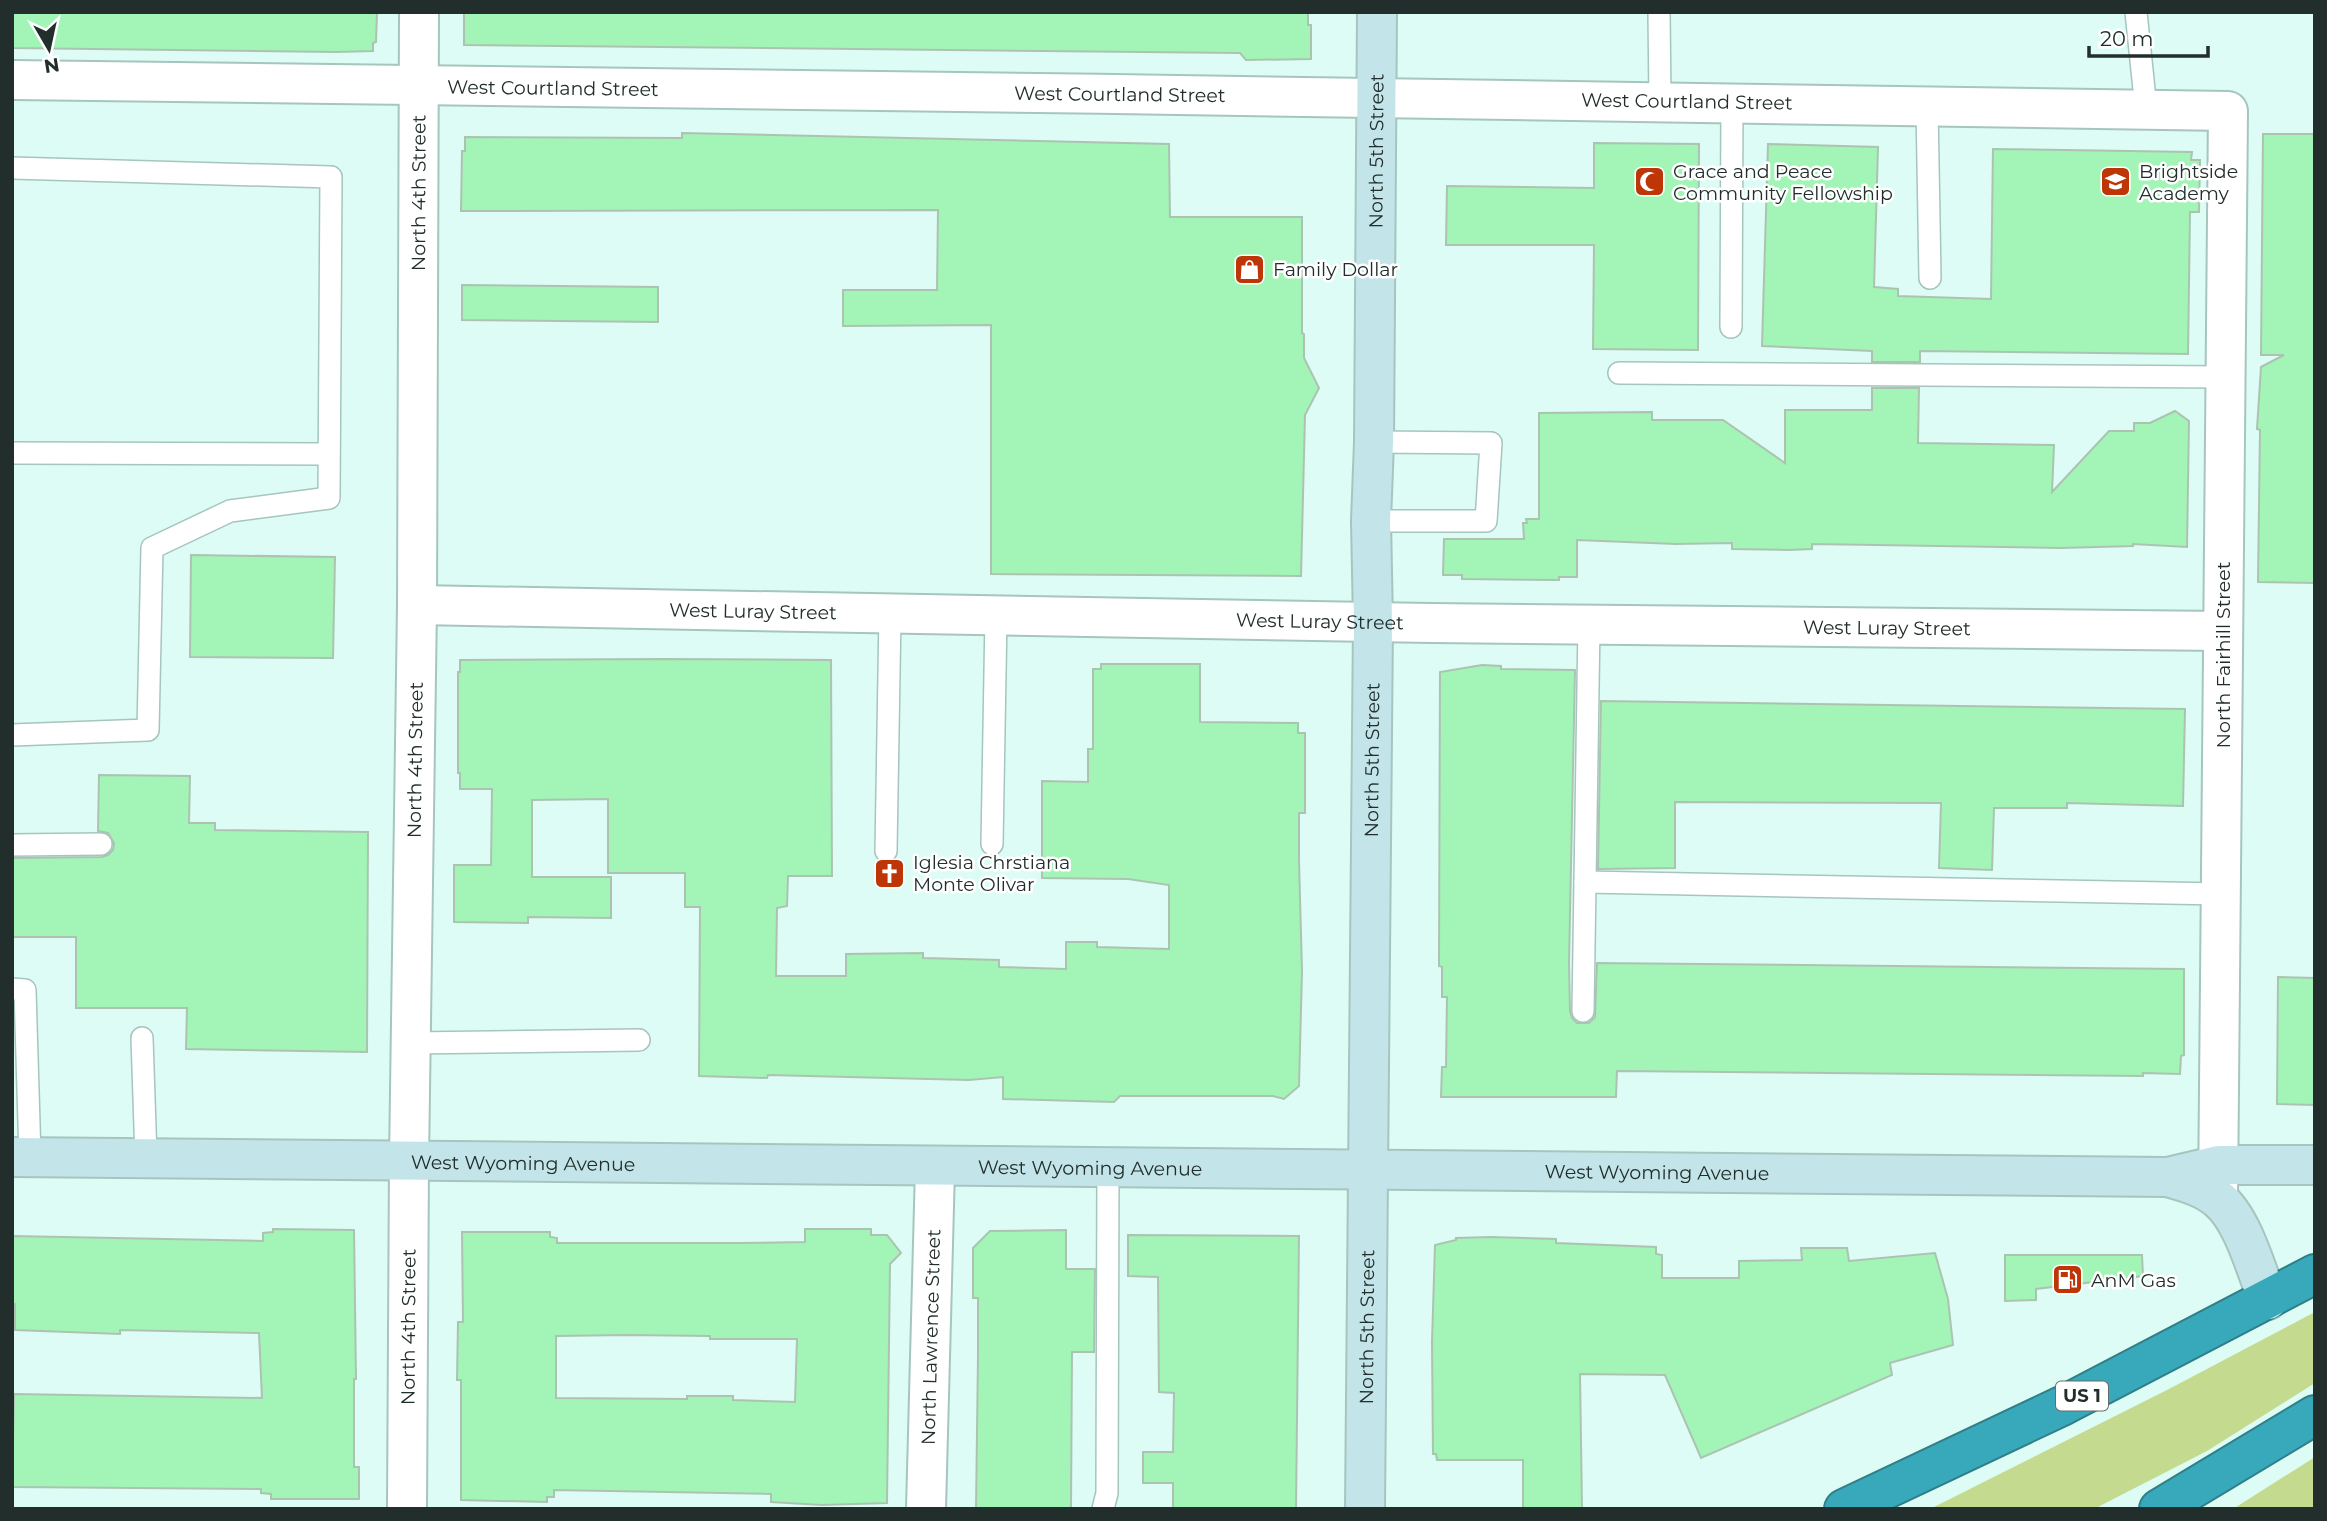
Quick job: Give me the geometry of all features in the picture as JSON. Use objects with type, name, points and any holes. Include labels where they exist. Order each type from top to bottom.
[{"type":"highway","name":"US 1","points":[[1844,1509],[2064,1405],[2315,1274]]},
{"type":"highway","points":[[2159,1509],[2315,1415]]},
{"type":"street","name":"North 4th Street","points":[[407,1509],[417,605],[419,12]]},
{"type":"street","name":"North 5th Street","points":[[1365,1509],[1377,12]]},
{"type":"street","name":"West Courtland Street","points":[[12,80],[419,87],[1376,96],[2228,111]]},
{"type":"street","name":"North Fairhill Street","points":[[2219,1182],[2228,111]]},
{"type":"street","name":"West Luray Street","points":[[417,605],[1373,622],[2223,631]]},
{"type":"street","name":"West Wyoming Avenue","points":[[21,1157],[935,1168],[1369,1168],[2168,1177],[2219,1182],[2315,1165]]},
{"type":"street","name":"North Lawrence Street","points":[[926,1509],[935,1168]]},
{"type":"street","points":[[2219,1182],[2268,1300]]},
{"type":"lane","points":[[1659,12],[1660,101]]},
{"type":"lane","points":[[2136,12],[2147,109]]},
{"type":"lane","points":[[1731,327],[1732,102]]},
{"type":"lane","points":[[1927,106],[1930,278]]},
{"type":"lane","points":[[12,168],[331,177],[329,498],[230,511],[152,548],[148,730],[12,735]]},
{"type":"lane","points":[[1619,373],[2226,377]]},
{"type":"lane","points":[[1371,521],[1486,521],[1491,443],[1374,442]]},
{"type":"lane","points":[[12,453],[329,454]]},
{"type":"lane","points":[[886,850],[890,614]]},
{"type":"lane","points":[[992,844],[996,616]]},
{"type":"lane","points":[[1583,1011],[1589,624]]},
{"type":"lane","points":[[12,845],[101,844]]},
{"type":"lane","points":[[1585,882],[2221,894]]},
{"type":"lane","points":[[12,989],[25,990],[21,1157]]},
{"type":"lane","points":[[142,1038],[146,1158]]},
{"type":"lane","points":[[411,1043],[639,1040]]},
{"type":"lane","points":[[1103,1509],[1107,1493],[1108,1168]]},
{"type":"green space","points":[[2315,1312],[2315,1383],[2207,1451],[2094,1509],[1930,1509],[2167,1390]]},
{"type":"green space","points":[[2315,1457],[2315,1509],[2233,1509]]},
{"type":"building","points":[[12,12],[377,12],[376,42],[373,43],[373,51],[337,52],[12,48]]},
{"type":"building","points":[[464,12],[1308,12],[1308,25],[1311,25],[1311,59],[1246,60],[1240,53],[464,45]]},
{"type":"building","points":[[682,133],[1169,144],[1170,217],[1302,217],[1304,358],[1319,388],[1305,415],[1301,576],[991,574],[991,325],[843,326],[843,290],[937,290],[938,210],[461,211],[462,151],[465,151],[465,137],[682,138]]},
{"type":"building","points":[[2263,134],[2315,134],[2315,583],[2258,582],[2260,430],[2257,429],[2261,367],[2284,355],[2261,355]]},
{"type":"building","points":[[1594,143],[1699,144],[1698,350],[1593,349],[1594,245],[1446,245],[1447,186],[1594,188]]},
{"type":"building","points":[[1768,144],[1878,147],[1874,287],[1898,289],[1898,296],[1991,299],[1993,149],[2192,152],[2191,160],[2200,160],[2199,212],[2190,212],[2188,354],[1920,351],[1920,362],[1872,362],[1872,351],[1762,346]]},
{"type":"building","points":[[462,285],[658,287],[658,322],[462,320]]},
{"type":"building","points":[[1872,388],[1919,388],[1918,443],[2054,445],[2052,492],[2109,431],[2134,431],[2134,423],[2150,423],[2175,411],[2189,421],[2187,547],[2133,544],[2061,548],[1812,544],[1812,549],[1788,550],[1732,549],[1732,543],[1577,540],[1577,577],[1559,577],[1559,580],[1462,579],[1462,575],[1443,575],[1444,539],[1524,539],[1523,523],[1527,523],[1526,519],[1539,519],[1539,413],[1652,412],[1652,420],[1723,420],[1785,463],[1785,410],[1872,410]]},
{"type":"building","points":[[191,555],[335,557],[333,658],[190,657]]},
{"type":"building","points":[[460,660],[831,660],[832,876],[788,876],[787,906],[777,908],[776,976],[846,976],[846,954],[923,953],[923,958],[999,960],[999,967],[1066,969],[1066,942],[1097,942],[1097,947],[1169,949],[1169,885],[1128,879],[1042,878],[1042,781],[1088,782],[1088,749],[1093,749],[1093,669],[1101,669],[1101,664],[1200,664],[1200,722],[1298,723],[1298,733],[1305,733],[1305,813],[1299,813],[1302,971],[1299,1086],[1284,1099],[1273,1096],[1120,1096],[1114,1102],[1003,1099],[1003,1077],[969,1080],[699,1076],[700,907],[685,907],[685,873],[608,873],[608,799],[532,800],[532,877],[611,877],[611,918],[528,917],[528,923],[454,922],[454,865],[491,865],[492,789],[460,789]]},
{"type":"building","points":[[1482,665],[1501,666],[1501,669],[1575,670],[1569,963],[1570,1011],[1577,1023],[1589,1023],[1595,1017],[1597,963],[2184,969],[2184,1055],[2181,1056],[2180,1074],[2143,1073],[2143,1076],[1617,1071],[1616,1097],[1441,1097],[1442,1067],[1446,1067],[1447,997],[1442,997],[1442,967],[1439,966],[1440,672]]},
{"type":"building","points":[[1601,701],[2185,709],[2183,806],[2067,803],[2067,808],[1994,808],[1992,870],[1939,868],[1941,803],[1675,802],[1675,868],[1598,869]]},
{"type":"building","points":[[99,775],[190,776],[189,823],[215,823],[215,830],[368,832],[367,1052],[186,1049],[187,1008],[76,1008],[76,937],[12,937],[12,858],[108,855],[113,850],[114,843],[108,833],[98,831]]},
{"type":"building","points":[[2278,977],[2315,978],[2315,1105],[2277,1104]]},
{"type":"building","points":[[273,1229],[354,1230],[354,1467],[359,1467],[359,1499],[271,1499],[271,1494],[261,1493],[261,1489],[12,1487],[14,1394],[262,1398],[259,1333],[120,1330],[120,1334],[15,1330],[15,1304],[12,1304],[12,1236],[263,1241],[263,1233],[273,1232]]},
{"type":"building","points":[[805,1229],[871,1229],[871,1235],[887,1235],[901,1253],[890,1264],[887,1503],[822,1505],[771,1502],[771,1494],[554,1490],[554,1497],[547,1497],[547,1502],[461,1500],[461,1380],[457,1380],[458,1322],[463,1322],[462,1232],[550,1232],[550,1237],[557,1238],[557,1243],[805,1242]],"holes":[[[556,1336],[710,1336],[710,1339],[797,1339],[795,1402],[733,1400],[733,1396],[687,1396],[687,1399],[556,1398]]]},
{"type":"building","points":[[1066,1230],[1066,1269],[1095,1269],[1094,1352],[1072,1352],[1071,1509],[976,1509],[978,1298],[973,1298],[973,1248],[990,1231]]},
{"type":"building","points":[[1128,1235],[1299,1236],[1296,1509],[1173,1509],[1173,1483],[1143,1483],[1143,1452],[1173,1452],[1174,1393],[1159,1392],[1158,1277],[1128,1276]]},
{"type":"building","points":[[1491,1237],[1656,1247],[1656,1254],[1662,1255],[1662,1278],[1739,1278],[1739,1261],[1802,1260],[1801,1248],[1847,1248],[1849,1261],[1935,1253],[1948,1299],[1953,1345],[1890,1363],[1892,1375],[1701,1458],[1665,1375],[1580,1374],[1582,1509],[1523,1509],[1523,1460],[1437,1460],[1436,1454],[1433,1454],[1435,1245],[1456,1238]]},
{"type":"building","points":[[2005,1255],[2142,1255],[2143,1276],[2036,1289],[2036,1300],[2005,1301]]},
{"type":"place","name":"Grace and Peace Community Fellowship","points":[[1650,182]]},
{"type":"place","name":"Brightside Academy","points":[[2116,182]]},
{"type":"place","name":"Family Dollar","points":[[1250,269]]},
{"type":"place","name":"Iglesia Chrstiana Monte Olivar","points":[[890,873]]},
{"type":"place","name":"AnM Gas","points":[[2068,1280]]}]
